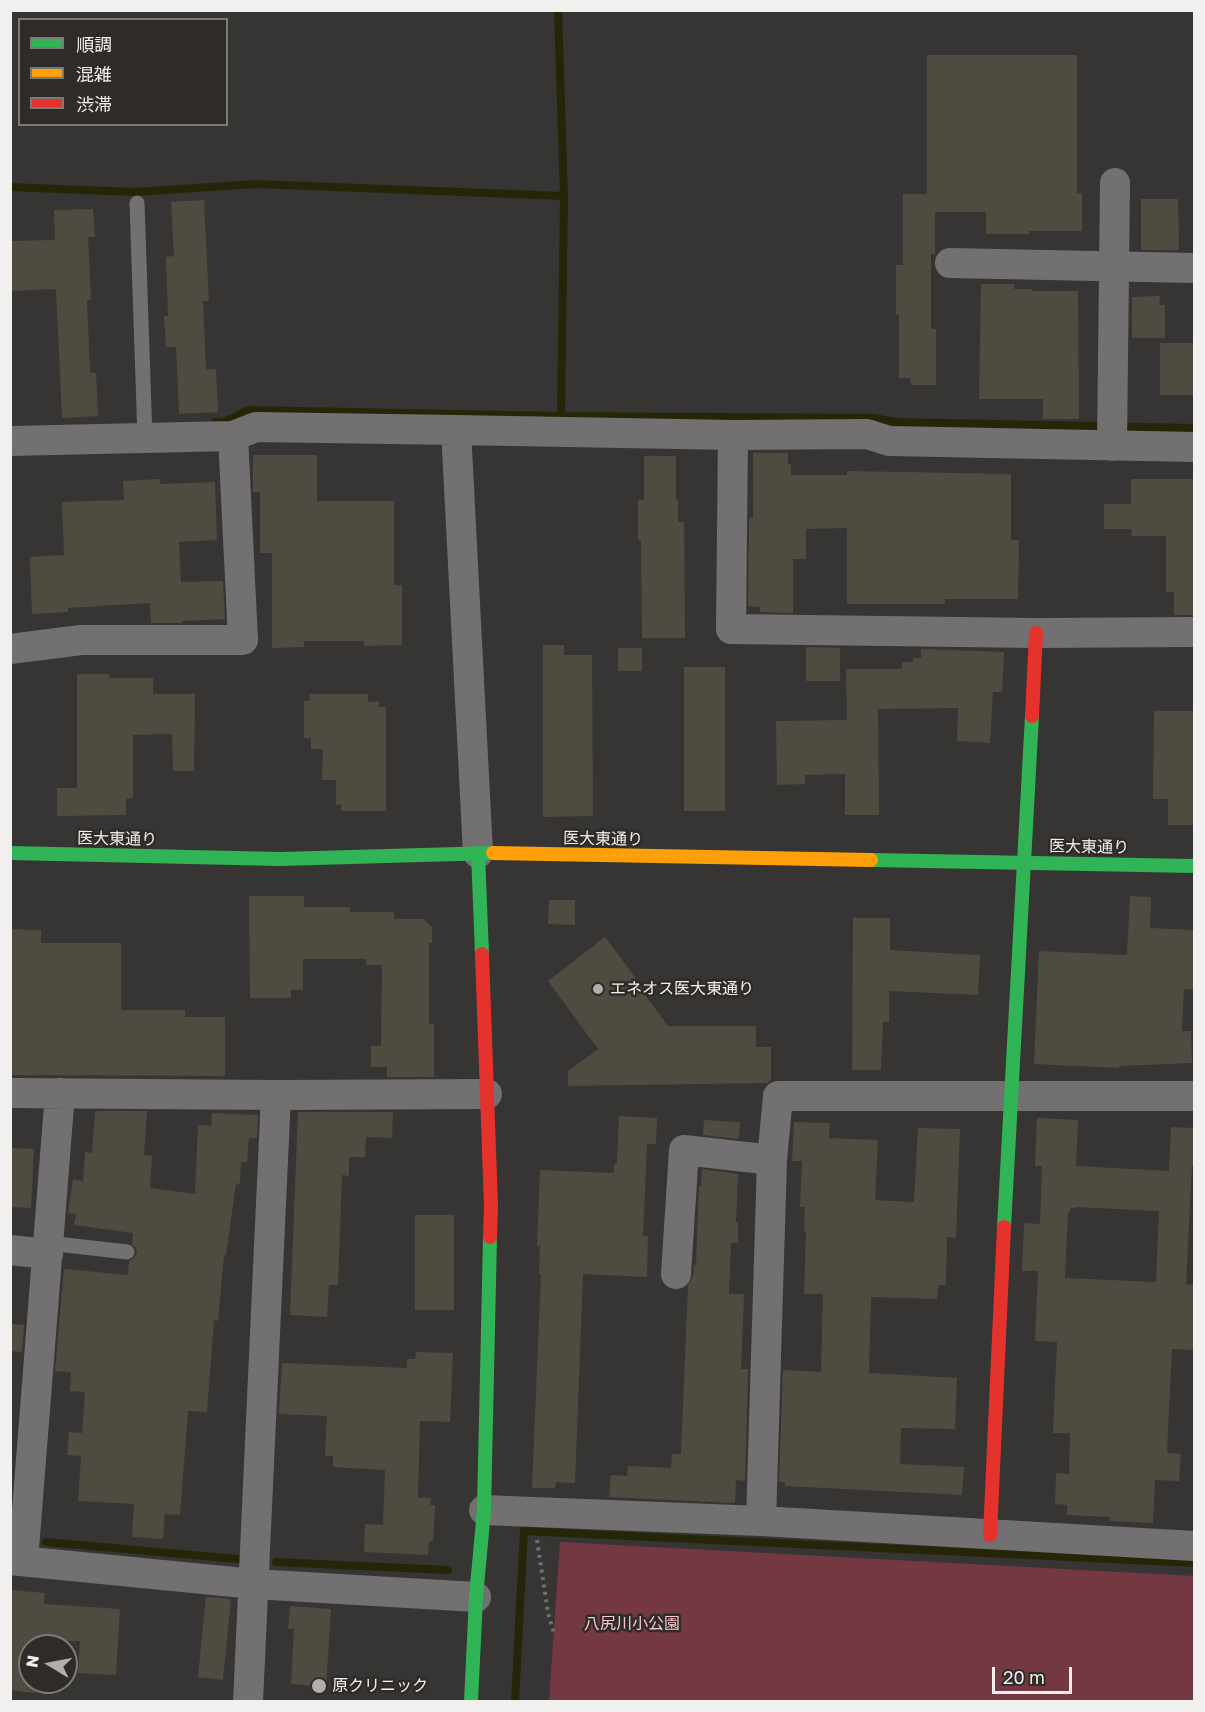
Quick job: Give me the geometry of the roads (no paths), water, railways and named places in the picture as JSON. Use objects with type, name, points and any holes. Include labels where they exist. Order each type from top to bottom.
[{"type":"street","points":[[1112,434],[1115,183]]},
{"type":"street","points":[[950,262],[1194,268]]},
{"type":"street","points":[[10,441],[144,428],[233,436],[256,427],[733,435],[867,434],[889,441],[1112,434],[1194,447]]},
{"type":"street","points":[[456,430],[478,853],[491,1206],[484,1510],[476,1597],[471,1701]]},
{"type":"street","points":[[733,435],[731,630],[1194,632]]},
{"type":"street","points":[[10,649],[81,640],[243,640],[233,436]]},
{"type":"street","points":[[990,1535],[1010,1097],[1025,862],[1035,633]]},
{"type":"street","name":"医大東通り","points":[[10,853],[280,859],[478,853],[1194,866]]},
{"type":"street","points":[[10,1093],[487,1094]]},
{"type":"street","points":[[60,1093],[48,1248],[23,1401],[17,1561],[254,1584],[476,1597]]},
{"type":"street","points":[[248,1701],[276,1095]]},
{"type":"street","points":[[761,1521],[772,1160],[778,1096],[1194,1096]]},
{"type":"street","points":[[676,1274],[684,1150],[772,1160]]},
{"type":"street","points":[[10,1250],[48,1248]]},
{"type":"street","points":[[484,1510],[761,1521],[1194,1546]]},
{"type":"lane","points":[[137,203],[144,428]]},
{"type":"lane","points":[[48,1248],[127,1252]]},
{"type":"waterway","points":[[558,10],[564,196],[561,416]]},
{"type":"waterway","points":[[10,187],[134,192],[256,184],[564,196]]},
{"type":"waterway","points":[[215,422],[224,422],[248,410],[561,416],[874,418],[895,422],[1194,428]]},
{"type":"waterway","points":[[515,1702],[524,1531],[1194,1563]]},
{"type":"waterway","points":[[46,1542],[237,1559]]},
{"type":"waterway","points":[[276,1562],[448,1570]]},
{"type":"place","name":"エネオス医大東通り","points":[[598,989]]},
{"type":"place","name":"原クリニック","points":[[319,1686]]},
{"type":"park label","name":"八尻川小公園","points":[[632,1624]]}]
